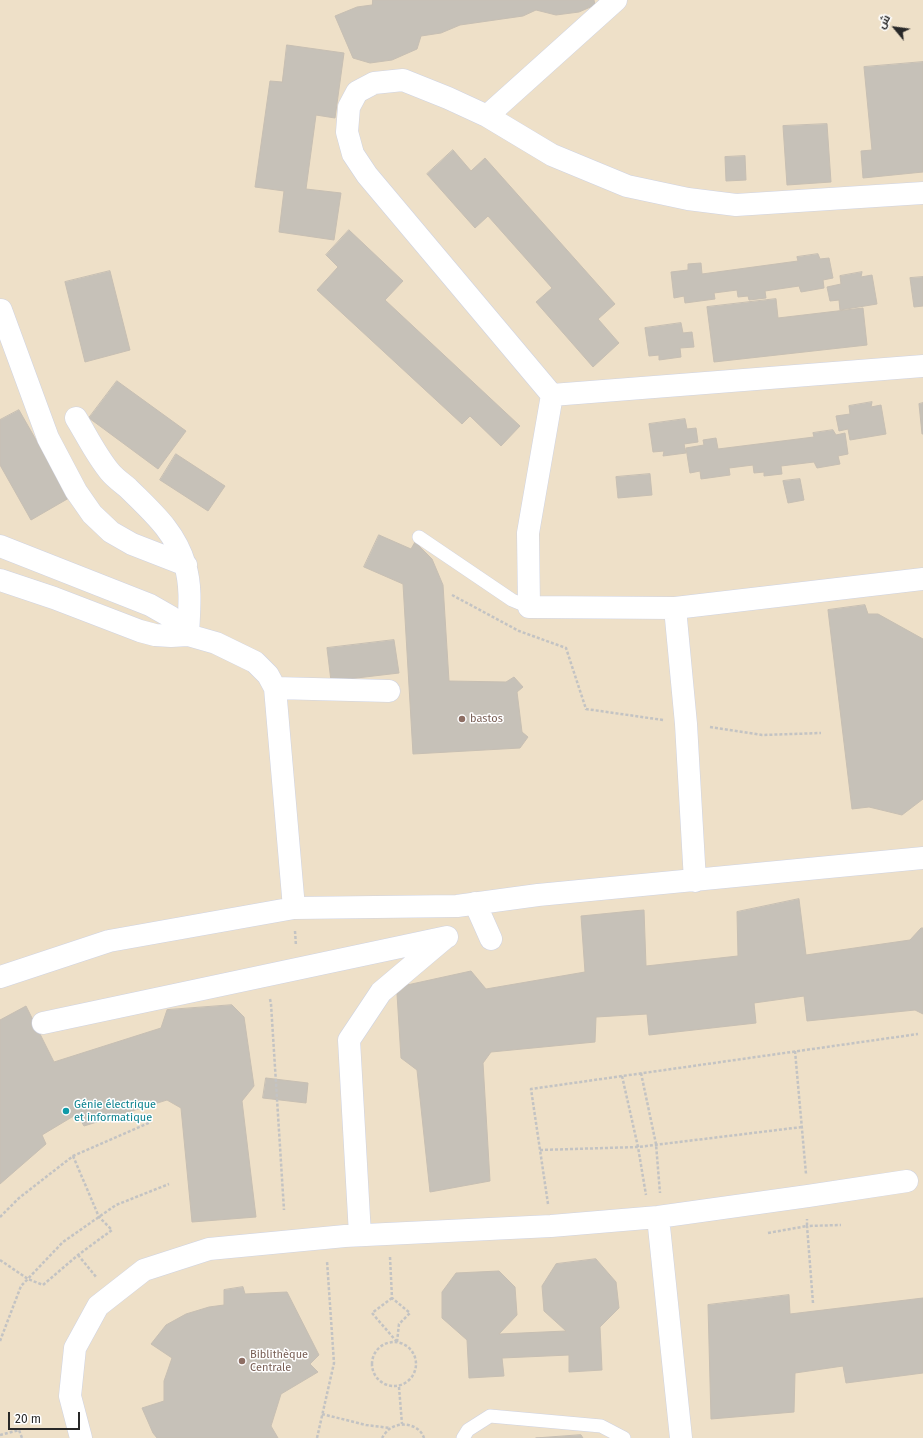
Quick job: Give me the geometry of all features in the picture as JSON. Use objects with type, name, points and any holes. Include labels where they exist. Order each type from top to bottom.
[{"type":"street","points":[[487,116],[616,0]]},
{"type":"street","points":[[923,193],[736,205],[688,199],[627,186],[552,155],[487,116],[403,80],[374,83],[356,92],[349,107],[347,132],[353,154],[367,175],[552,395],[528,533],[529,607],[675,608],[923,579]]},
{"type":"street","points":[[1,310],[48,438],[76,491],[92,514],[111,532],[132,544],[186,565]]},
{"type":"street","points":[[552,395],[923,366]]},
{"type":"street","points":[[76,418],[97,454],[111,472],[160,519],[175,540],[186,565],[189,592],[188,635]]},
{"type":"street","points":[[0,546],[150,605],[171,617],[188,635]]},
{"type":"street","points":[[0,580],[54,598],[140,631],[161,636],[188,635],[216,642],[255,662],[268,675],[274,688],[294,908]]},
{"type":"street","points":[[675,608],[686,724],[695,881]]},
{"type":"street","points":[[274,688],[389,690]]},
{"type":"street","points":[[0,977],[109,941],[294,908],[466,905],[538,895],[923,858]]},
{"type":"street","points":[[360,1235],[349,1040],[381,992],[447,937],[466,905]]},
{"type":"street","points":[[466,905],[491,939]]},
{"type":"street","points":[[43,1023],[447,937]]},
{"type":"street","points":[[81,1438],[70,1396],[75,1348],[98,1306],[144,1270],[209,1249],[360,1235],[551,1226],[658,1217],[907,1181]]},
{"type":"street","points":[[658,1217],[681,1438]]},
{"type":"lane","points":[[419,537],[512,600],[529,607]]},
{"type":"lane","points":[[463,1438],[468,1430],[490,1416],[601,1426],[624,1438]]},
{"type":"path","points":[[452,595],[519,632],[566,648],[586,709],[762,735],[821,732]]},
{"type":"path","points":[[294,908],[298,969]]},
{"type":"path","points":[[271,1004],[284,1210]]},
{"type":"path","points":[[551,1226],[531,1089],[918,1034]]},
{"type":"path","points":[[795,1051],[808,1196],[807,1226],[813,1303]]},
{"type":"path","points":[[641,1073],[656,1144],[661,1198],[658,1217]]},
{"type":"path","points":[[622,1076],[638,1147],[648,1207],[658,1217]]},
{"type":"path","points":[[0,1217],[19,1198],[73,1156],[151,1122]]},
{"type":"path","points":[[540,1150],[638,1147],[802,1127]]},
{"type":"path","points":[[0,1260],[28,1279],[43,1285],[78,1255],[112,1230],[99,1217],[73,1156]]},
{"type":"path","points":[[0,1341],[21,1286],[63,1242],[116,1206],[170,1184]]},
{"type":"path","points":[[768,1233],[807,1226],[841,1225]]},
{"type":"path","points":[[389,1234],[392,1298],[410,1313],[399,1324],[397,1342]]},
{"type":"path","points":[[78,1255],[111,1296]]},
{"type":"path","points":[[317,1438],[334,1364],[327,1260]]},
{"type":"path","points":[[392,1298],[372,1313],[397,1342]]},
{"type":"path","points":[[390,1342],[402,1343],[412,1349],[417,1360],[416,1371],[410,1381],[399,1387],[387,1386],[377,1379],[372,1368],[373,1356],[380,1347],[390,1342]]},
{"type":"path","points":[[399,1387],[402,1424]]},
{"type":"path","points":[[322,1414],[390,1428],[402,1424],[414,1426],[424,1438]]},
{"type":"path","points":[[382,1438],[390,1428]]},
{"type":"path","points":[[0,1436],[19,1430],[22,1438]]},
{"type":"shaded area","name":"bastos","points":[[0,0],[923,0],[923,1438],[0,1438]]},
{"type":"building","points":[[373,0],[594,0],[595,5],[579,12],[556,15],[536,10],[523,16],[460,25],[441,33],[421,36],[417,49],[392,60],[370,63],[353,58],[335,16],[357,7],[372,5]]},
{"type":"building","points":[[287,45],[344,53],[335,118],[316,115],[306,189],[341,193],[334,240],[279,232],[284,191],[255,187],[270,81],[282,82]]},
{"type":"building","points":[[923,62],[923,172],[863,178],[861,151],[872,150],[864,67]]},
{"type":"building","points":[[827,124],[831,182],[787,185],[783,126]]},
{"type":"building","points":[[453,150],[471,171],[485,158],[615,304],[598,319],[619,343],[593,367],[536,302],[552,288],[488,216],[475,228],[427,174]]},
{"type":"building","points":[[745,156],[746,180],[726,181],[725,157]]},
{"type":"building","points":[[349,230],[403,281],[385,300],[520,426],[501,446],[470,416],[462,424],[317,290],[338,267],[326,255]]},
{"type":"building","points":[[818,254],[820,259],[829,258],[833,278],[823,280],[824,288],[801,292],[799,286],[765,291],[766,298],[749,300],[748,296],[738,297],[737,290],[714,293],[715,299],[685,303],[684,296],[674,298],[671,272],[688,270],[688,264],[701,263],[702,274],[798,261],[797,257]]},
{"type":"building","points":[[110,271],[130,350],[85,362],[65,282]]},
{"type":"building","points":[[862,272],[861,277],[872,275],[877,304],[840,310],[839,300],[830,301],[827,287],[841,284],[840,276]]},
{"type":"building","points":[[923,277],[923,306],[914,307],[910,278]]},
{"type":"building","points":[[776,299],[778,318],[863,308],[867,345],[714,362],[707,307]]},
{"type":"building","points":[[681,323],[683,333],[692,332],[694,347],[680,348],[681,357],[659,360],[659,355],[649,356],[645,328]]},
{"type":"building","points":[[117,381],[186,431],[158,469],[89,418]]},
{"type":"building","points":[[872,402],[871,407],[881,405],[886,434],[850,440],[848,429],[839,431],[836,416],[850,414],[849,406]]},
{"type":"building","points":[[923,403],[923,434],[922,434],[919,404]]},
{"type":"building","points":[[19,410],[69,498],[31,520],[0,465],[0,420]]},
{"type":"building","points":[[685,419],[687,429],[696,428],[698,442],[684,444],[686,453],[663,456],[664,451],[653,452],[649,424]]},
{"type":"building","points":[[833,430],[836,435],[845,433],[848,454],[838,456],[840,464],[817,468],[814,462],[781,466],[782,474],[764,476],[764,472],[754,473],[753,465],[729,468],[730,475],[701,479],[700,471],[690,473],[686,448],[704,445],[703,440],[716,438],[718,449],[814,437],[813,433]]},
{"type":"building","points":[[176,454],[225,486],[208,511],[160,480]]},
{"type":"building","points":[[650,474],[652,495],[618,498],[616,477]]},
{"type":"building","points":[[800,479],[804,500],[788,503],[783,481]]},
{"type":"building","points":[[379,535],[411,549],[415,542],[432,559],[443,585],[449,681],[506,682],[514,677],[523,687],[517,692],[522,732],[528,737],[520,748],[413,754],[403,584],[364,567]]},
{"type":"building","points":[[865,605],[868,614],[878,614],[923,639],[923,799],[902,815],[869,807],[852,809],[828,610]]},
{"type":"building","points":[[394,640],[399,673],[331,681],[327,648]]},
{"type":"building","points":[[799,899],[806,955],[910,940],[921,928],[923,928],[923,1014],[915,1010],[807,1021],[804,996],[754,1003],[756,1023],[649,1035],[647,1014],[596,1017],[595,1042],[491,1052],[483,1063],[490,1181],[430,1192],[417,1070],[401,1058],[397,994],[407,985],[471,971],[486,989],[585,972],[581,916],[632,911],[644,910],[646,966],[738,956],[737,912]]},
{"type":"building","name":"Génie électrique et informatique","points":[[232,1005],[244,1017],[254,1086],[242,1101],[256,1217],[192,1222],[181,1108],[167,1100],[84,1126],[77,1114],[42,1135],[46,1144],[0,1184],[0,1020],[26,1006],[54,1062],[161,1028],[167,1010]]},
{"type":"building","points":[[266,1078],[308,1083],[306,1103],[263,1098]]},
{"type":"building","points":[[596,1259],[616,1282],[619,1308],[600,1327],[602,1370],[569,1372],[569,1355],[502,1358],[504,1376],[469,1378],[467,1340],[442,1318],[442,1292],[456,1273],[499,1271],[515,1287],[517,1315],[499,1334],[566,1331],[544,1311],[542,1286],[556,1264]]},
{"type":"building","name":"Biblithèque Centrale","points":[[243,1287],[245,1294],[287,1292],[319,1355],[310,1364],[318,1372],[281,1394],[271,1426],[278,1438],[157,1438],[153,1433],[142,1408],[164,1401],[164,1381],[172,1358],[151,1344],[166,1325],[186,1314],[209,1307],[224,1305],[224,1290]]},
{"type":"building","points":[[789,1295],[790,1314],[923,1298],[923,1373],[846,1383],[843,1366],[795,1373],[794,1412],[711,1419],[708,1305]]},
{"type":"building","points":[[581,1435],[583,1438],[536,1438]]},
{"type":"place","name":"bastos","points":[[462,719]]},
{"type":"place","name":"Génie électrique et informatique","points":[[66,1111]]},
{"type":"place","name":"Biblithèque Centrale","points":[[242,1361]]}]
